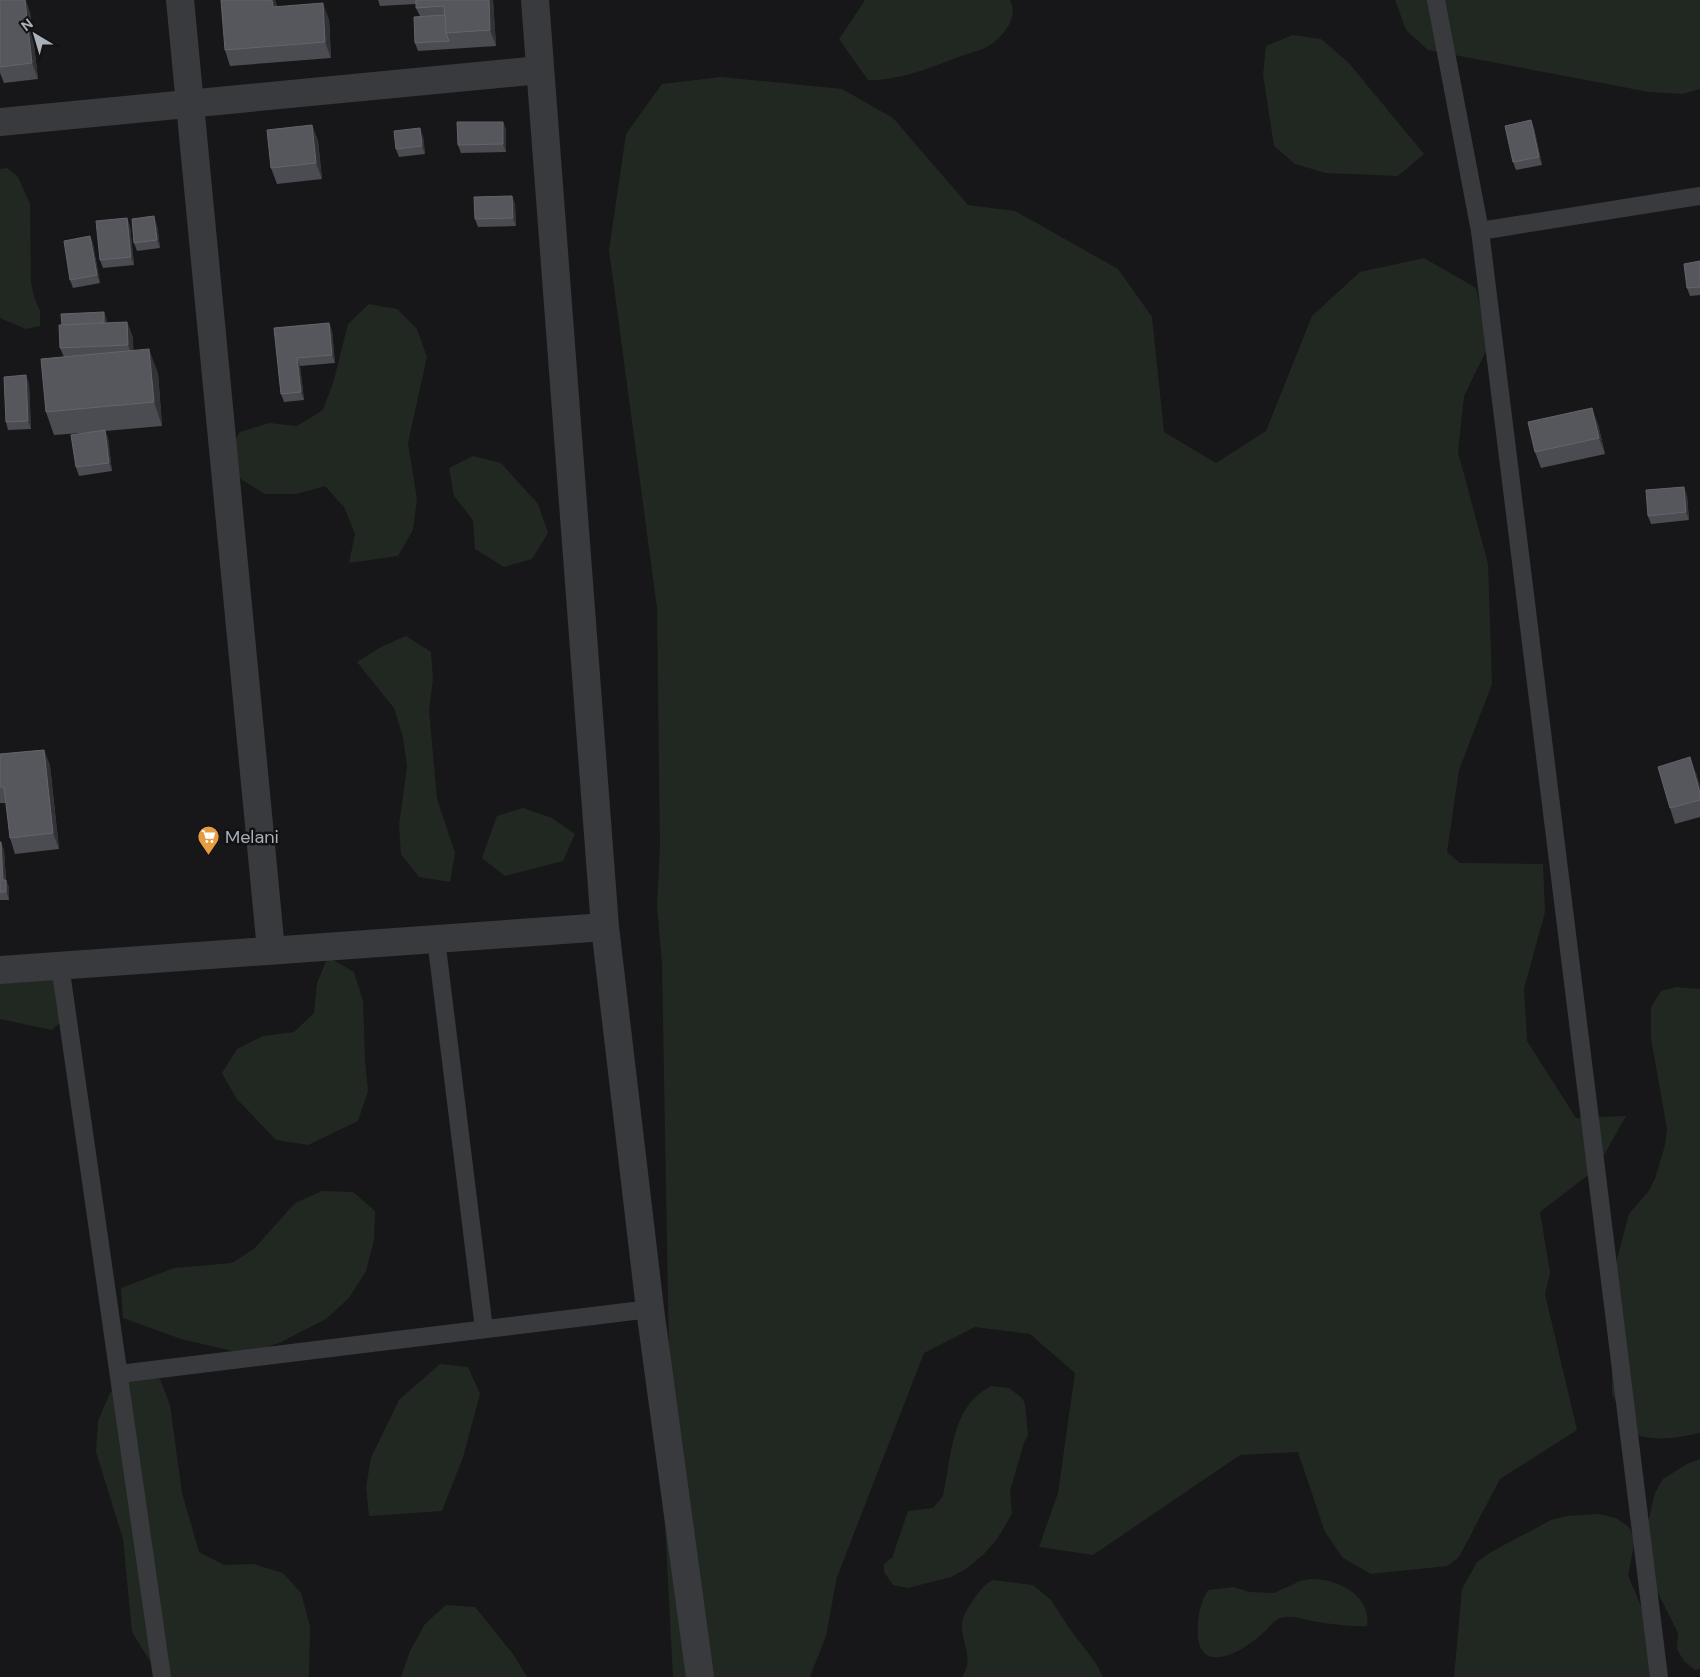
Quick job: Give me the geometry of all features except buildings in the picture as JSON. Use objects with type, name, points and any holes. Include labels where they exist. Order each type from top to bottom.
[{"type":"street","points":[[180,0],[271,950]]},
{"type":"street","points":[[535,0],[605,927],[650,1309],[700,1677]]},
{"type":"street","points":[[0,122],[540,70]]},
{"type":"street","points":[[0,970],[605,927]]},
{"type":"lane","points":[[1436,0],[1480,231],[1659,1677]]},
{"type":"lane","points":[[1480,231],[1700,196]]},
{"type":"lane","points":[[436,939],[484,1329]]},
{"type":"lane","points":[[60,965],[162,1677]]},
{"type":"lane","points":[[119,1374],[650,1309]]},
{"type":"shaded area","points":[[865,0],[1010,0],[1013,13],[1009,26],[990,45],[903,76],[868,80],[839,39]]},
{"type":"shaded area","points":[[1395,0],[1700,0],[1700,89],[1683,94],[1649,92],[1428,50],[1406,30]]},
{"type":"shaded area","points":[[1293,35],[1321,39],[1348,62],[1424,154],[1398,176],[1326,173],[1295,164],[1274,146],[1263,75],[1266,46]]},
{"type":"shaded area","points":[[721,77],[842,89],[893,118],[968,205],[1015,211],[1118,269],[1152,317],[1164,432],[1216,463],[1266,431],[1312,316],[1360,272],[1424,258],[1476,288],[1489,345],[1464,396],[1458,452],[1488,564],[1492,684],[1459,770],[1447,852],[1460,863],[1543,864],[1545,912],[1524,989],[1527,1041],[1576,1118],[1626,1116],[1596,1169],[1540,1212],[1550,1273],[1545,1294],[1577,1430],[1500,1479],[1459,1557],[1447,1566],[1371,1574],[1343,1558],[1325,1532],[1298,1452],[1240,1455],[1093,1555],[1039,1547],[1058,1493],[1075,1373],[1030,1334],[975,1327],[924,1353],[837,1577],[826,1636],[810,1677],[673,1677],[664,1506],[670,1408],[662,963],[657,907],[660,847],[657,608],[609,250],[626,134],[662,84]]},
{"type":"shaded area","points":[[7,168],[18,177],[30,204],[31,283],[40,311],[40,326],[26,329],[0,318],[0,169]]},
{"type":"shaded area","points":[[369,304],[397,309],[417,329],[427,357],[408,443],[417,499],[413,530],[398,556],[349,563],[355,534],[344,507],[325,486],[296,494],[265,494],[241,479],[226,455],[240,432],[269,423],[297,426],[323,410],[334,380],[348,324]]},
{"type":"shaded area","points":[[473,456],[501,463],[538,504],[548,533],[532,559],[504,567],[475,549],[473,520],[454,496],[449,468]]},
{"type":"shaded area","points":[[406,636],[431,652],[433,679],[429,710],[437,799],[455,853],[450,882],[419,877],[401,854],[399,825],[407,767],[403,737],[394,708],[357,662],[381,647]]},
{"type":"shaded area","points":[[523,808],[552,818],[575,834],[563,861],[505,876],[482,858],[497,816]]},
{"type":"shaded area","points":[[328,957],[354,972],[363,1001],[368,1091],[358,1121],[308,1145],[276,1140],[236,1098],[222,1073],[237,1049],[263,1036],[294,1032],[314,1013],[317,983]]},
{"type":"shaded area","points":[[33,972],[63,983],[73,1011],[52,1030],[0,1019],[0,974]]},
{"type":"shaded area","points":[[1676,987],[1700,989],[1700,1433],[1672,1438],[1654,1438],[1636,1435],[1627,1431],[1623,1416],[1612,1394],[1611,1282],[1629,1214],[1648,1192],[1655,1179],[1665,1145],[1667,1129],[1651,1038],[1651,1007],[1661,991]]},
{"type":"shaded area","points":[[322,1191],[353,1192],[375,1211],[374,1240],[366,1271],[349,1298],[326,1319],[279,1343],[246,1354],[181,1339],[123,1318],[121,1288],[174,1268],[232,1263],[255,1248],[295,1203]]},
{"type":"shaded area","points":[[440,1364],[468,1367],[480,1394],[463,1457],[442,1511],[369,1516],[366,1487],[371,1458],[399,1400]]},
{"type":"shaded area","points":[[131,1373],[160,1379],[170,1405],[182,1493],[199,1552],[224,1565],[253,1564],[283,1573],[301,1593],[310,1626],[309,1677],[160,1677],[132,1632],[123,1539],[96,1452],[98,1421],[110,1393]]},
{"type":"shaded area","points":[[991,1386],[1009,1388],[1022,1398],[1025,1404],[1028,1435],[1010,1491],[1012,1514],[997,1539],[984,1554],[966,1569],[951,1577],[908,1588],[893,1585],[884,1572],[884,1564],[892,1558],[908,1511],[933,1508],[943,1496],[951,1450],[960,1420],[967,1407],[978,1395]]},
{"type":"shaded area","points":[[1700,1459],[1700,1669],[1695,1670],[1684,1661],[1677,1649],[1678,1633],[1654,1585],[1648,1523],[1655,1493],[1663,1479],[1687,1464]]},
{"type":"shaded area","points":[[1598,1514],[1616,1518],[1629,1527],[1635,1540],[1628,1575],[1652,1633],[1653,1677],[1454,1677],[1462,1589],[1477,1562],[1491,1552],[1551,1520],[1566,1516]]},
{"type":"shaded area","points":[[1310,1579],[1331,1582],[1350,1590],[1364,1605],[1367,1615],[1367,1626],[1284,1617],[1275,1621],[1252,1642],[1238,1651],[1216,1657],[1209,1656],[1203,1651],[1198,1638],[1198,1619],[1202,1601],[1208,1590],[1234,1587],[1249,1592],[1274,1593],[1300,1581]]},
{"type":"shaded area","points":[[993,1580],[1033,1585],[1051,1600],[1069,1628],[1095,1662],[1103,1677],[962,1677],[966,1671],[967,1664],[962,1631],[964,1617],[980,1591]]},
{"type":"shaded area","points":[[446,1605],[475,1607],[513,1654],[527,1677],[401,1677],[410,1651],[425,1624]]},
{"type":"place","name":"Melani","points":[[209,856]]}]
